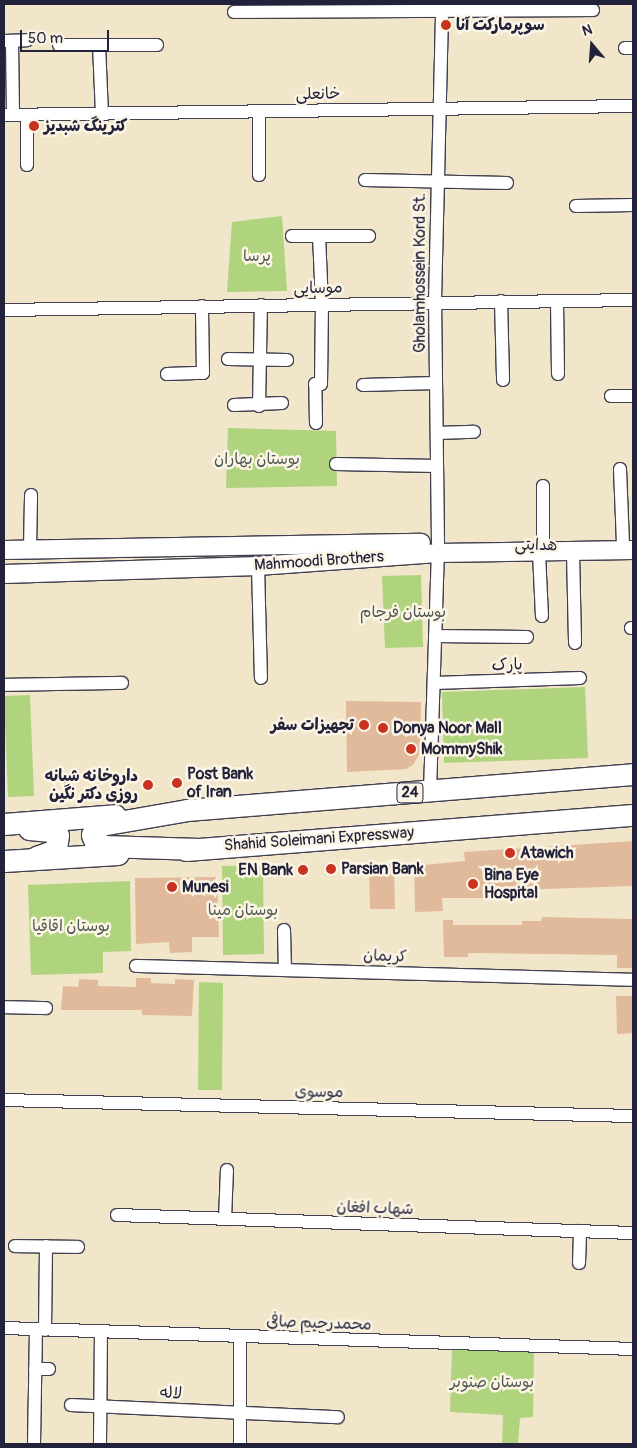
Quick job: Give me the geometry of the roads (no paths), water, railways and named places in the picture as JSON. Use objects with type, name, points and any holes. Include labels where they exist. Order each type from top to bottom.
[{"type":"highway","name":"24","points":[[4,826],[633,774]]},
{"type":"highway","points":[[187,810],[101,825],[92,835],[95,842],[103,846],[199,849]]},
{"type":"highway","name":"Shahid Soleimani Expressway","points":[[4,861],[199,849],[633,815]]},
{"type":"highway","points":[[4,826],[51,831],[58,835],[59,843],[47,856],[4,861]]},
{"type":"main road","name":"هدایتی","points":[[438,548],[541,549],[630,546]]},
{"type":"main road","points":[[541,549],[573,553],[630,546]]},
{"type":"main road","name":"Mahmoodi Brothers","points":[[4,550],[438,548]]},
{"type":"main road","name":"Mahmoodi Brothers","points":[[4,574],[258,566],[438,548]]},
{"type":"street","points":[[234,12],[332,8],[593,10]]},
{"type":"street","name":"Gholamhossein Kord St.","points":[[430,791],[438,548],[435,301],[438,108],[442,8]]},
{"type":"street","points":[[8,115],[8,41],[28,40]]},
{"type":"street","points":[[58,45],[158,45]]},
{"type":"street","points":[[99,45],[102,113]]},
{"type":"street","name":"خانعلی","points":[[8,115],[633,106]]},
{"type":"street","points":[[259,111],[259,175]]},
{"type":"street","points":[[27,115],[27,165]]},
{"type":"street","points":[[365,180],[507,183]]},
{"type":"street","points":[[576,206],[633,205]]},
{"type":"street","points":[[292,236],[369,236]]},
{"type":"street","points":[[316,423],[315,384],[321,384],[322,304],[319,236]]},
{"type":"street","name":"موسایی","points":[[4,310],[435,301],[633,300]]},
{"type":"street","points":[[500,301],[503,380]]},
{"type":"street","points":[[556,301],[558,374]]},
{"type":"street","points":[[260,406],[261,305]]},
{"type":"street","points":[[167,374],[203,373],[202,306]]},
{"type":"street","points":[[228,359],[286,360]]},
{"type":"street","points":[[363,385],[436,383]]},
{"type":"street","points":[[611,396],[633,396]]},
{"type":"street","points":[[234,405],[260,406],[282,403]]},
{"type":"street","points":[[436,432],[474,432]]},
{"type":"street","points":[[336,464],[437,466]]},
{"type":"street","points":[[620,469],[630,546]]},
{"type":"street","points":[[542,616],[541,549],[543,486]]},
{"type":"street","points":[[30,549],[31,495]]},
{"type":"street","points":[[573,553],[575,643]]},
{"type":"street","points":[[258,566],[261,678]]},
{"type":"street","points":[[436,636],[528,638]]},
{"type":"street","name":"پارک","points":[[434,683],[580,678]]},
{"type":"street","points":[[4,685],[122,682]]},
{"type":"street","points":[[284,930],[285,970]]},
{"type":"street","name":"کریمان","points":[[136,966],[633,980]]},
{"type":"street","points":[[4,1007],[46,1008]]},
{"type":"street","name":"موسوی","points":[[4,1100],[633,1116]]},
{"type":"street","points":[[225,1219],[228,1170]]},
{"type":"street","name":"شهاب افغان","points":[[117,1216],[633,1233]]},
{"type":"street","points":[[579,1263],[580,1231]]},
{"type":"street","points":[[15,1246],[78,1247]]},
{"type":"street","points":[[34,1444],[40,1400],[35,1369],[46,1246]]},
{"type":"street","name":"محمدرحیم صافی","points":[[4,1328],[633,1349]]},
{"type":"street","points":[[100,1444],[101,1332]]},
{"type":"street","points":[[240,1336],[240,1444]]},
{"type":"street","points":[[35,1369],[50,1369]]},
{"type":"street","name":"لاله","points":[[71,1405],[338,1417]]},
{"type":"place","name":"سوپرمارکت آنا","points":[[446,25]]},
{"type":"place","name":"کترینگ شبدیز","points":[[34,126]]},
{"type":"place","name":"تجهیزات سفر","points":[[364,725]]},
{"type":"place","name":"Donya Noor Mall","points":[[383,728]]},
{"type":"place","name":"MommyShik","points":[[411,749]]},
{"type":"place","name":"Post Bank of Iran","points":[[177,783]]},
{"type":"place","name":"داروخانه شبانه روزی دکتر نگین","points":[[148,785]]},
{"type":"place","name":"Atawich","points":[[510,853]]},
{"type":"place","name":"Parsian Bank","points":[[331,869]]},
{"type":"place","name":"EN Bank","points":[[303,870]]},
{"type":"place","name":"Bina Eye Hospital","points":[[473,884]]},
{"type":"place","name":"Munesi","points":[[172,887]]},
{"type":"park label","name":"پرسا","points":[[257,256]]},
{"type":"park label","name":"بوستان بهاران","points":[[257,459]]},
{"type":"park label","name":"بوستان فرجام","points":[[403,612]]},
{"type":"park label","name":"بوستان مینا","points":[[243,910]]},
{"type":"park label","name":"بوستان اقاقیا","points":[[71,926]]},
{"type":"park label","name":"بوستان صنوبر","points":[[492,1382]]}]
